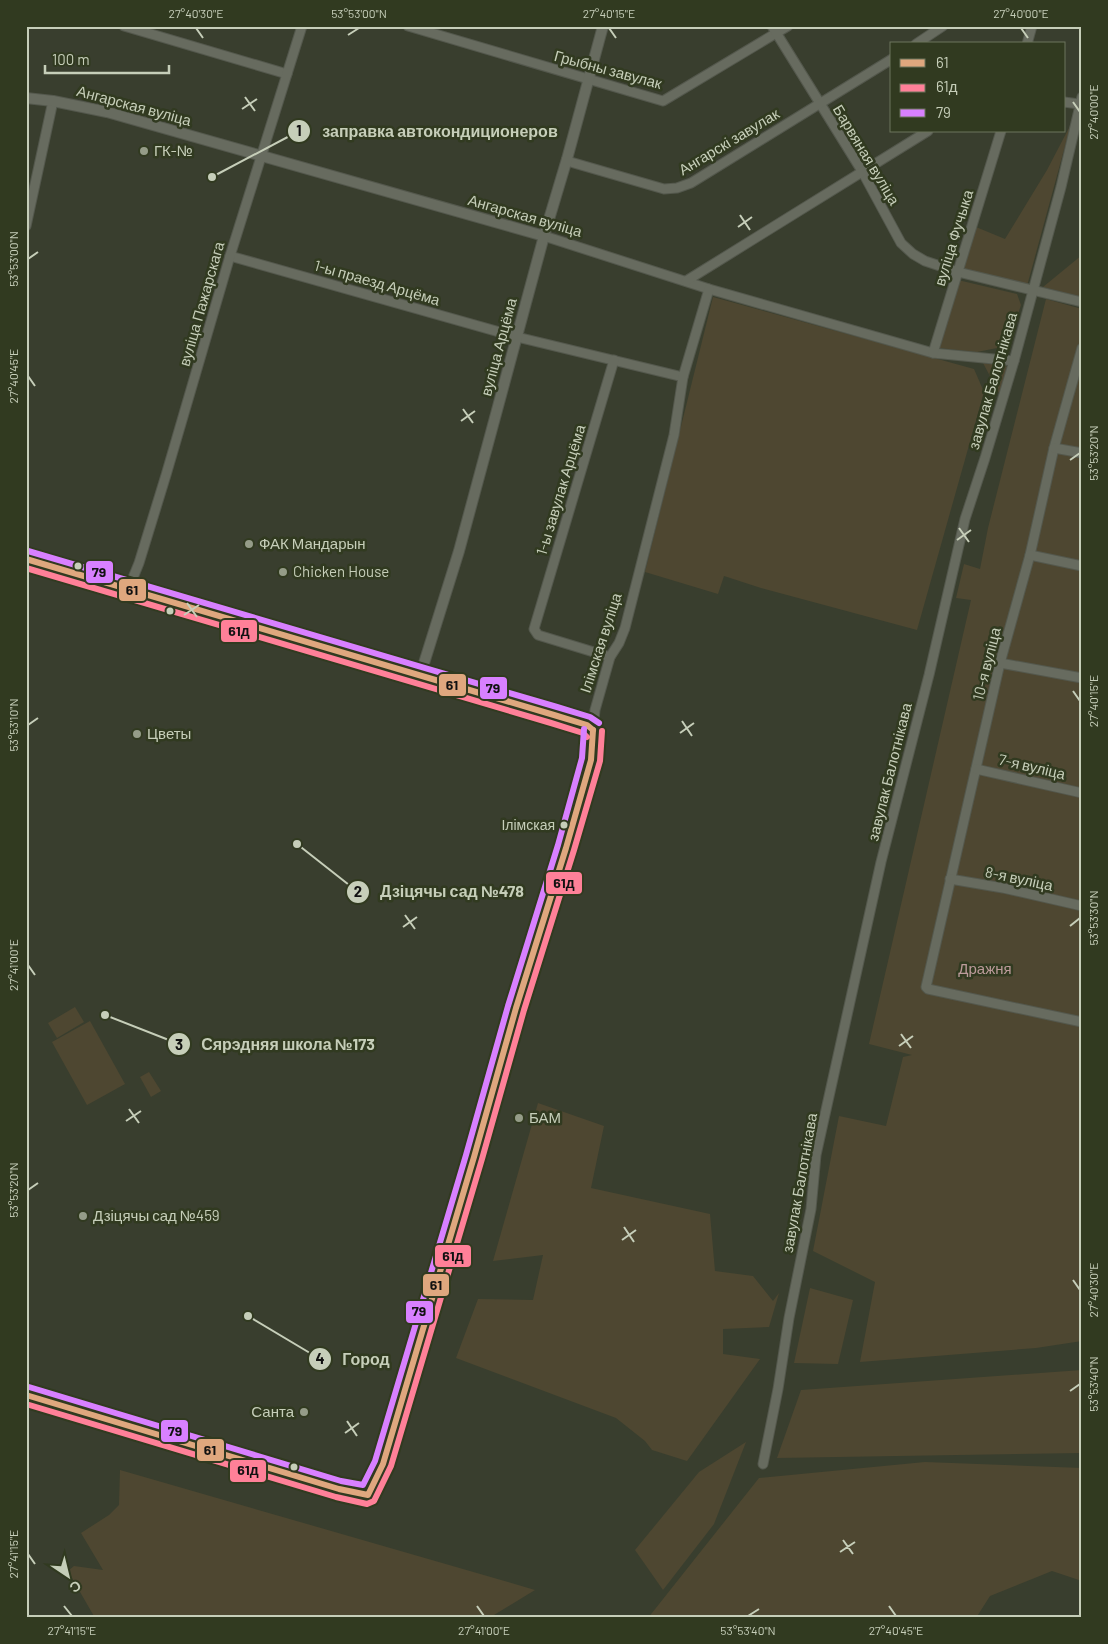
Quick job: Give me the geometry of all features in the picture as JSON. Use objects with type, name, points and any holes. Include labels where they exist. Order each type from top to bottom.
[{"type":"street","points":[[124,26],[288,74]]},
{"type":"street","name":"вуліца Пажарскага","points":[[128,590],[139,563],[230,256],[302,26]]},
{"type":"street","name":"Грыбны завулак","points":[[408,26],[663,100],[774,30],[788,26]]},
{"type":"street","name":"вуліца Арцёма","points":[[420,676],[459,551],[603,26]]},
{"type":"street","points":[[919,42],[943,26]]},
{"type":"street","points":[[1028,42],[1032,26]]},
{"type":"street","name":"Барвяная вуліца","points":[[774,30],[862,171],[901,243],[912,254],[925,261],[958,272],[1082,302]]},
{"type":"street","name":"Ангарскі завулак","points":[[567,161],[664,190],[677,188],[691,183],[890,60]]},
{"type":"street","name":"Ангарская вуліца","points":[[26,98],[53,101],[106,112],[544,236],[709,289],[933,352],[1014,361]]},
{"type":"street","points":[[1066,102],[1081,100]]},
{"type":"street","name":"завулак Балотнікава","points":[[763,1464],[778,1389],[789,1318],[810,1217],[816,1154],[881,862],[929,674],[965,519],[1014,361],[1061,187],[1081,100]]},
{"type":"street","points":[[26,226],[53,101]]},
{"type":"street","points":[[686,281],[926,132]]},
{"type":"street","name":"вуліца Фучыка","points":[[933,352],[1001,132]]},
{"type":"street","name":"1-ы праезд Арцёма","points":[[230,256],[517,337]]},
{"type":"street","name":"Ілімская вуліца","points":[[26,1395],[330,1487],[368,1495],[382,1464],[591,760],[595,710],[610,657],[619,643],[625,628],[674,435],[683,377],[709,289]]},
{"type":"street","points":[[517,337],[683,377]]},
{"type":"street","name":"10-я вуліца","points":[[1082,348],[1054,448],[1030,555],[1000,663],[926,987],[928,989],[1082,1022]]},
{"type":"street","name":"1-ы завулак Арцёма","points":[[610,657],[538,635],[534,629],[614,360]]},
{"type":"street","points":[[1054,448],[1082,454]]},
{"type":"street","points":[[1030,555],[1082,566]]},
{"type":"street","points":[[26,560],[297,638],[587,725],[593,730]]},
{"type":"street","points":[[1000,663],[1082,678]]},
{"type":"street","name":"7-я вуліца","points":[[976,769],[1082,793]]},
{"type":"street","name":"8-я вуліца","points":[[950,880],[1003,888],[1082,906]]},
{"type":"green space","points":[[1071,124],[1027,286],[963,272],[976,227],[1005,239],[1047,170]]},
{"type":"green space","points":[[1082,255],[1082,297],[1043,287]]},
{"type":"green space","points":[[958,280],[1017,294],[1021,305],[1010,339],[1002,347],[977,352],[939,348]]},
{"type":"green space","points":[[713,297],[974,369],[984,392],[917,630],[761,588],[724,576],[718,594],[645,572]]},
{"type":"green space","name":"Дражня","points":[[1046,299],[1082,309],[1082,1341],[1036,1348],[860,1362],[875,1282],[813,1251],[839,1116],[886,1126],[903,1057],[912,1055],[869,1044],[971,600],[956,598],[964,564],[980,569],[988,528]]},
{"type":"green space","points":[[983,363],[1005,365],[1007,367],[1000,395]]},
{"type":"green space","points":[[75,1007],[84,1022],[57,1038],[48,1023]]},
{"type":"green space","points":[[90,1021],[125,1084],[87,1105],[52,1042]]},
{"type":"green space","points":[[149,1072],[161,1091],[151,1097],[140,1077]]},
{"type":"green space","points":[[538,1103],[604,1126],[591,1188],[710,1214],[715,1271],[753,1276],[773,1301],[779,1293],[769,1327],[723,1329],[723,1354],[760,1359],[687,1461],[652,1450],[645,1441],[616,1418],[456,1358],[478,1299],[533,1300],[543,1255],[493,1261]]},
{"type":"green space","points":[[810,1288],[853,1300],[838,1364],[794,1363]]},
{"type":"green space","points":[[1082,1370],[1082,1453],[777,1458],[801,1390]]},
{"type":"green space","points":[[746,1442],[714,1524],[663,1590],[635,1550],[699,1472]]},
{"type":"green space","points":[[925,1462],[1082,1468],[1082,1581],[1052,1571],[990,1596],[976,1618],[648,1618],[759,1478]]},
{"type":"green space","points":[[120,1470],[535,1590],[489,1618],[95,1618],[68,1571],[74,1566],[103,1570],[81,1533],[109,1515],[119,1505]]},
{"type":"transit line","name":"79","points":[[28,551],[557,707],[590,717],[599,723]]},
{"type":"transit line","name":"61","points":[[26,559],[554,715],[587,725],[593,730]]},
{"type":"transit line","name":"61д","points":[[26,568],[551,723],[583,733],[587,737]]},
{"type":"transit line","name":"79","points":[[29,1387],[341,1481],[363,1485],[375,1461],[508,1006],[558,845],[582,758],[584,729]]},
{"type":"transit line","name":"61","points":[[26,1395],[339,1489],[368,1495],[383,1464],[516,1008],[566,848],[591,760],[593,730]]},
{"type":"transit line","name":"61д","points":[[26,1404],[336,1497],[367,1504],[374,1501],[391,1466],[524,1010],[574,850],[600,761],[602,731]]},
{"type":"place","name":"ГК-№","points":[[144,151]]},
{"type":"place","name":"заправка автокондиционеров","points":[[212,177]]},
{"type":"place","name":"ФАК Мандарын","points":[[249,544]]},
{"type":"place","name":"Chicken House","points":[[283,572]]},
{"type":"place","name":"Цветы","points":[[137,734]]},
{"type":"place","name":"Ілімская","points":[[564,825]]},
{"type":"place","name":"Дзіцячы сад №478","points":[[297,844]]},
{"type":"place","name":"Сярэдняя школа №173","points":[[105,1015]]},
{"type":"place","name":"БАМ","points":[[519,1118]]},
{"type":"place","name":"Дзіцячы сад №459","points":[[83,1216]]},
{"type":"place","name":"Город","points":[[248,1316]]},
{"type":"place","name":"Санта","points":[[304,1412]]}]
